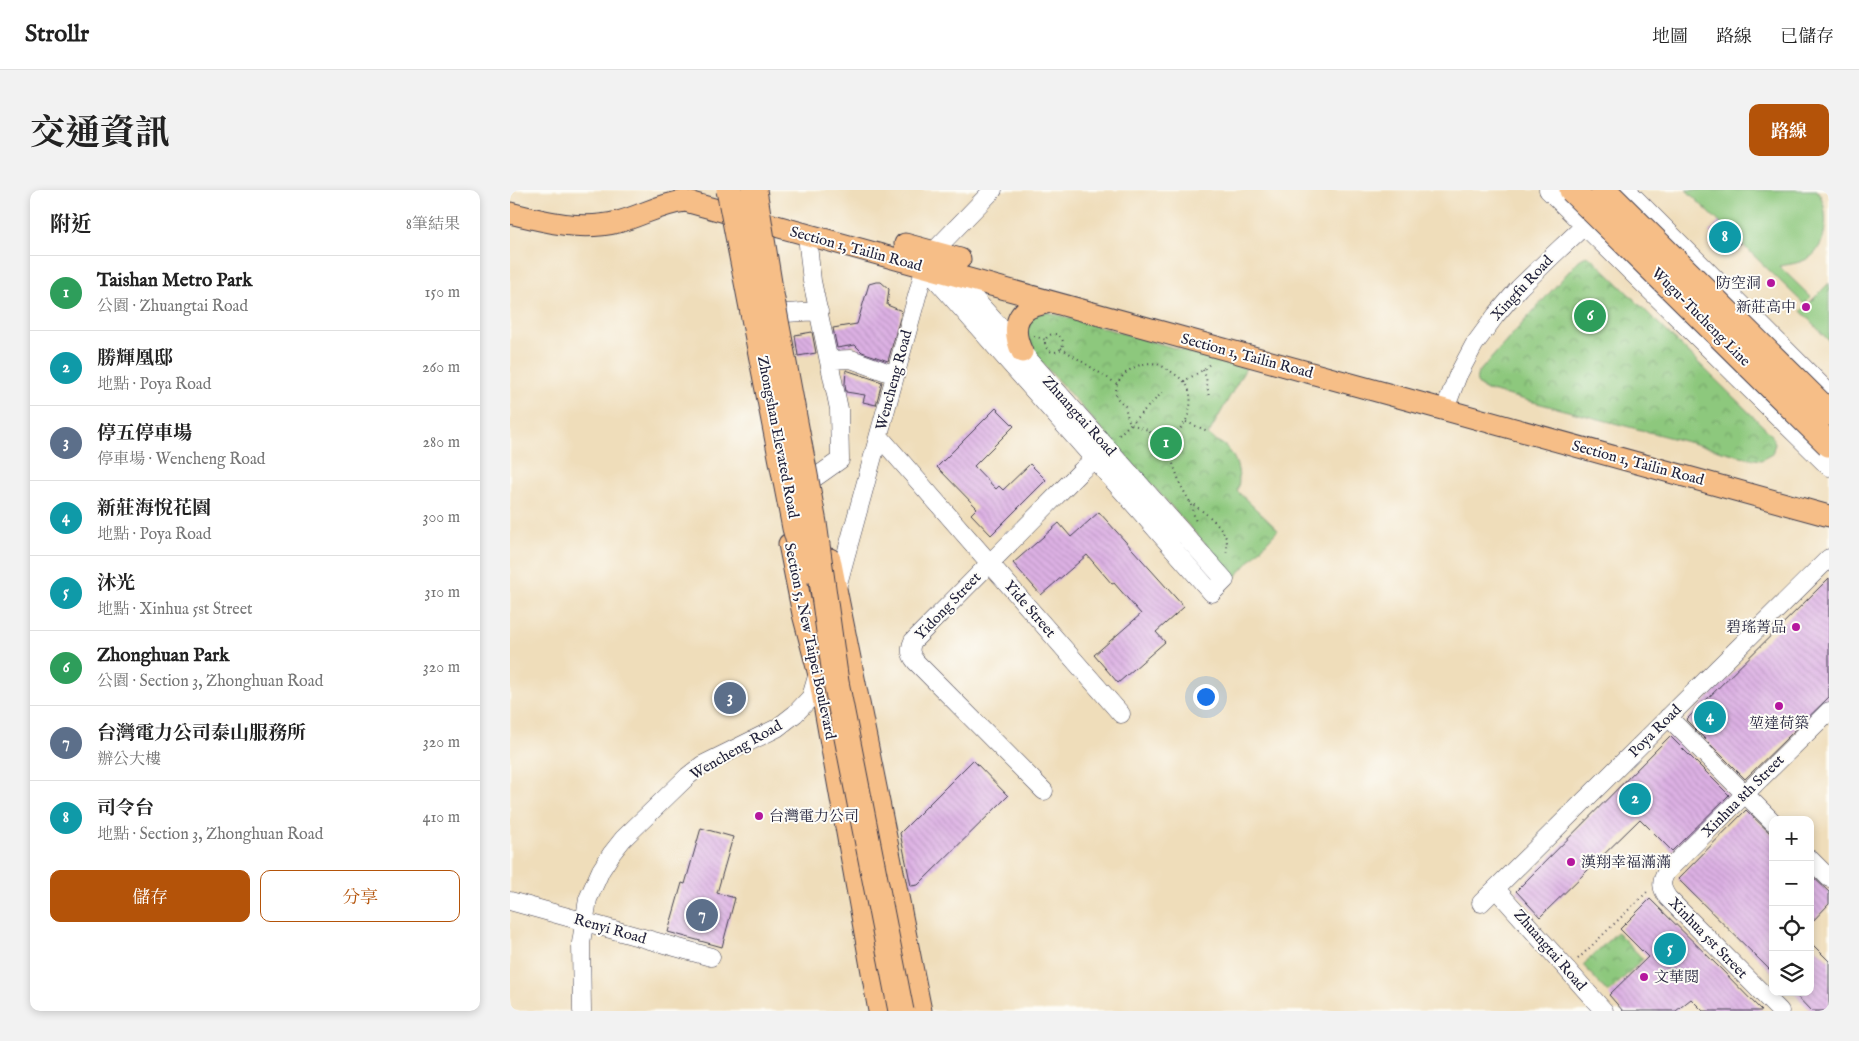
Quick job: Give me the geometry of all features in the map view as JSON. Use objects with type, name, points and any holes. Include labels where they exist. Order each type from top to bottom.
[{"type":"highway","name":"Zhongshan Elevated Road","points":[[754,190],[770,289],[814,523],[827,677]]},
{"type":"highway","name":"Wugu-Tucheng Line","points":[[1572,190],[1829,444]]},
{"type":"highway","name":"Wugu-Tucheng Line","points":[[1622,190],[1829,413]]},
{"type":"highway","name":"Zhongshan Elevated Road","points":[[728,201],[827,677],[901,1011]]},
{"type":"main road","name":"Section 5, New Taipei Boulevard","points":[[722,190],[728,201],[767,431],[803,614],[827,677],[879,1011]]},
{"type":"main road","points":[[763,190],[836,591],[921,1011]]},
{"type":"main road","name":"Section 1, Tailin Road","points":[[510,213],[570,226],[590,226],[618,222],[667,203],[728,201],[770,225],[807,236],[929,260],[957,268],[1049,302],[1725,487],[1823,511]]},
{"type":"main road","name":"Section 1, Tailin Road","points":[[905,244],[929,260]]},
{"type":"main road","points":[[1026,343],[1016,339],[1016,329],[1021,316],[1029,308],[1049,302]]},
{"type":"main road","points":[[767,431],[776,439],[789,440],[794,438],[806,424]]},
{"type":"main road","points":[[871,964],[884,947],[894,944],[902,948],[912,966]]},
{"type":"street","points":[[929,260],[993,190]]},
{"type":"street","points":[[1548,190],[1829,467]]},
{"type":"street","points":[[1622,190],[1829,393]]},
{"type":"street","name":"Xingfu Road","points":[[1445,410],[1458,375],[1474,345],[1520,288],[1622,190]]},
{"type":"street","points":[[807,236],[812,281],[839,408],[840,460],[816,477]]},
{"type":"street","name":"Wencheng Road","points":[[582,1011],[581,943],[584,921],[588,900],[612,853],[623,839],[675,788],[702,765],[777,728],[795,714],[827,677],[828,621],[895,375],[929,260]]},
{"type":"street","name":"Zhuangtai Road","points":[[929,260],[1107,447],[1225,580],[1212,593],[1107,447],[1026,343],[957,268]]},
{"type":"street","points":[[786,312],[819,311]]},
{"type":"street","points":[[829,360],[851,359],[895,375]]},
{"type":"street","name":"Yide Street","points":[[879,436],[1121,714]]},
{"type":"street","name":"Yidong Street","points":[[1044,790],[916,662],[910,652],[913,641],[1107,447]]},
{"type":"street","name":"Poya Road","points":[[1481,903],[1829,558]]},
{"type":"street","name":"Xinhua 8th Street","points":[[1654,887],[1667,871],[1829,711]]},
{"type":"street","points":[[1668,718],[1769,818]]},
{"type":"street","points":[[1812,861],[1829,878]]},
{"type":"street","name":"Xinhua 5st Street","points":[[1654,887],[1663,891],[1780,1011]]},
{"type":"street","name":"Zhuangtai Road","points":[[1496,888],[1604,1011]]},
{"type":"street","name":"Renyi Road","points":[[510,901],[711,957]]},
{"type":"path","points":[[1050,335],[1058,335],[1062,340],[1061,348],[1054,352],[1049,350],[1046,346],[1046,340],[1050,335]]},
{"type":"path","points":[[1026,343],[1046,340]]},
{"type":"path","points":[[1061,348],[1117,384]]},
{"type":"path","points":[[1184,381],[1203,370],[1213,360]]},
{"type":"path","points":[[1162,445],[1186,422],[1190,405],[1189,387],[1184,381],[1159,365],[1149,362],[1141,364],[1126,373],[1117,384],[1116,397],[1125,406],[1131,424],[1148,430],[1162,445],[1172,460],[1181,486],[1190,502],[1196,522]]},
{"type":"path","points":[[1203,370],[1209,398]]},
{"type":"path","points":[[1107,447],[1163,392]]},
{"type":"path","points":[[1186,422],[1208,430]]},
{"type":"path","points":[[1190,502],[1206,514],[1222,532],[1227,543],[1226,555]]},
{"type":"path","points":[[1567,970],[1654,887]]},
{"type":"green space","points":[[1686,190],[1817,190],[1824,205],[1825,214],[1824,233],[1818,250],[1804,260],[1779,266],[1811,297],[1804,304]]},
{"type":"green space","points":[[1586,256],[1592,258],[1771,434],[1775,443],[1772,454],[1761,460],[1749,458],[1487,390],[1479,386],[1476,379],[1478,373],[1579,260]]},
{"type":"green space","points":[[1829,283],[1829,341],[1801,311]]},
{"type":"green space","points":[[1047,312],[1246,368],[1208,435],[1225,446],[1233,456],[1239,473],[1237,491],[1278,530],[1235,577],[1026,345],[1027,316]]},
{"type":"green space","points":[[1617,932],[1643,959],[1608,993],[1583,965]]},
{"type":"building","points":[[1719,222],[1740,243],[1731,252],[1709,232]]},
{"type":"building","points":[[881,282],[889,289],[887,305],[902,311],[888,361],[862,352],[855,345],[837,348],[833,328],[857,324],[869,284]]},
{"type":"building","points":[[812,332],[816,353],[798,356],[795,335]]},
{"type":"building","points":[[846,370],[882,382],[876,405],[863,402],[865,395],[846,392]]},
{"type":"building","points":[[996,408],[1014,426],[974,466],[996,489],[999,486],[1003,490],[1030,464],[1046,480],[991,535],[971,514],[977,508],[937,467]]},
{"type":"building","points":[[1099,512],[1184,607],[1156,632],[1165,642],[1118,683],[1094,655],[1141,614],[1114,583],[1112,584],[1087,555],[1041,595],[1013,563],[1059,523],[1071,537]]},
{"type":"building","points":[[1829,578],[1829,697],[1745,779],[1686,720]]},
{"type":"building","points":[[1670,736],[1729,795],[1672,851],[1640,819],[1540,917],[1516,891]]},
{"type":"building","points":[[973,760],[1008,796],[918,885],[911,886],[900,833]]},
{"type":"building","points":[[1746,810],[1769,832],[1769,969],[1678,879]]},
{"type":"building","points":[[701,828],[733,837],[717,893],[735,898],[722,947],[668,932],[682,883],[685,884]]},
{"type":"building","points":[[1814,878],[1829,892],[1829,904],[1814,920]]},
{"type":"building","points":[[1650,899],[1762,1011],[1703,1011],[1691,999],[1676,1011],[1623,1011],[1609,995],[1648,957],[1620,929]]},
{"type":"building","points":[[1814,946],[1829,961],[1829,1011],[1811,1011],[1797,996],[1814,996]]},
{"type":"railway","points":[[744,190],[904,1011]]},
{"type":"place","name":"司令台","points":[[1725,237]]},
{"type":"place","name":"防空洞","points":[[1771,283]]},
{"type":"place","name":"新莊高中","points":[[1806,307]]},
{"type":"place","name":"Zhonghuan Park","points":[[1590,316]]},
{"type":"place","name":"Taishan Metro Park","points":[[1166,443]]},
{"type":"place","name":"碧瑤菁品","points":[[1796,627]]},
{"type":"place","name":"停五停車場","points":[[730,698]]},
{"type":"place","name":"堃達荷築","points":[[1779,706]]},
{"type":"place","name":"新莊海悅花園","points":[[1710,717]]},
{"type":"place","name":"勝輝凰邸","points":[[1635,799]]},
{"type":"place","name":"台灣電力公司","points":[[759,816]]},
{"type":"place","name":"漢翔幸福滿滿","points":[[1571,862]]},
{"type":"place","name":"台灣電力公司泰山服務所","points":[[702,915]]},
{"type":"place","name":"沐光","points":[[1670,949]]},
{"type":"place","name":"文華閱","points":[[1644,977]]}]
